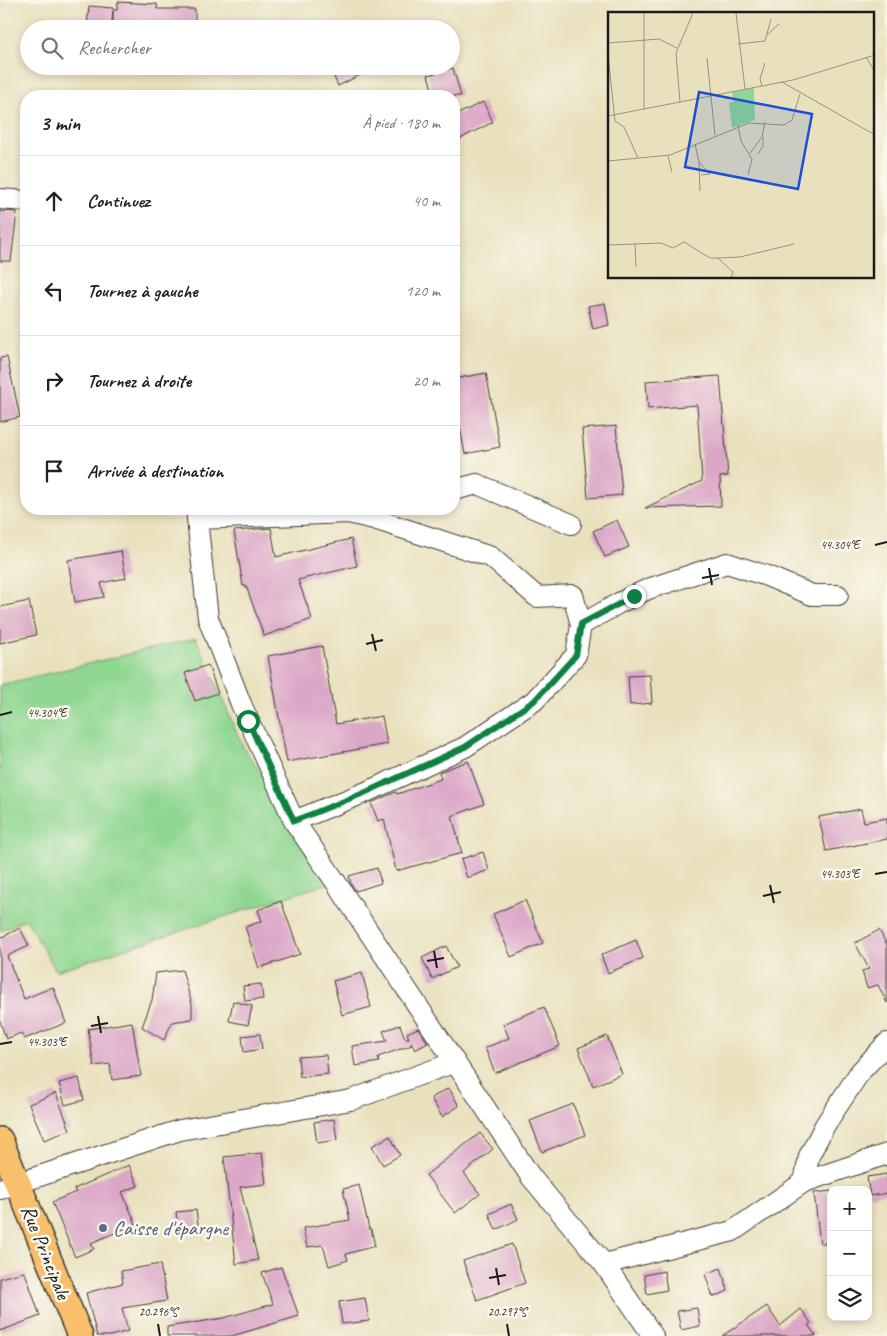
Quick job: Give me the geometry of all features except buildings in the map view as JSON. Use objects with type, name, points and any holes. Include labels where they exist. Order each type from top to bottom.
[{"type":"main road","name":"Rue Principale","points":[[0,1140],[9,1186],[80,1336]]},
{"type":"street","points":[[0,199],[20,201]]},
{"type":"street","points":[[460,488],[477,484],[571,524]]},
{"type":"street","points":[[197,515],[208,618],[241,704],[294,821],[531,1178],[604,1264],[653,1336]]},
{"type":"street","points":[[294,821],[364,793],[465,747],[534,701],[576,655],[581,624],[573,595],[537,597],[492,557],[357,515]]},
{"type":"street","points":[[581,624],[648,589],[727,563],[767,576],[812,595],[838,595]]},
{"type":"street","points":[[804,1182],[809,1156],[825,1125],[860,1072],[887,1043]]},
{"type":"street","points":[[9,1186],[180,1130],[351,1100],[455,1062]]},
{"type":"street","points":[[604,1264],[732,1231],[804,1182],[887,1154]]},
{"type":"green space","points":[[196,638],[243,747],[335,881],[56,971],[26,919],[0,931],[0,685]]},
{"type":"place","name":"Caisse d'épargne","points":[[103,1228]]},
{"type":"route","points":[[248,721],[294,821],[364,793],[465,747],[534,701],[576,655],[581,624],[634,596]]}]
